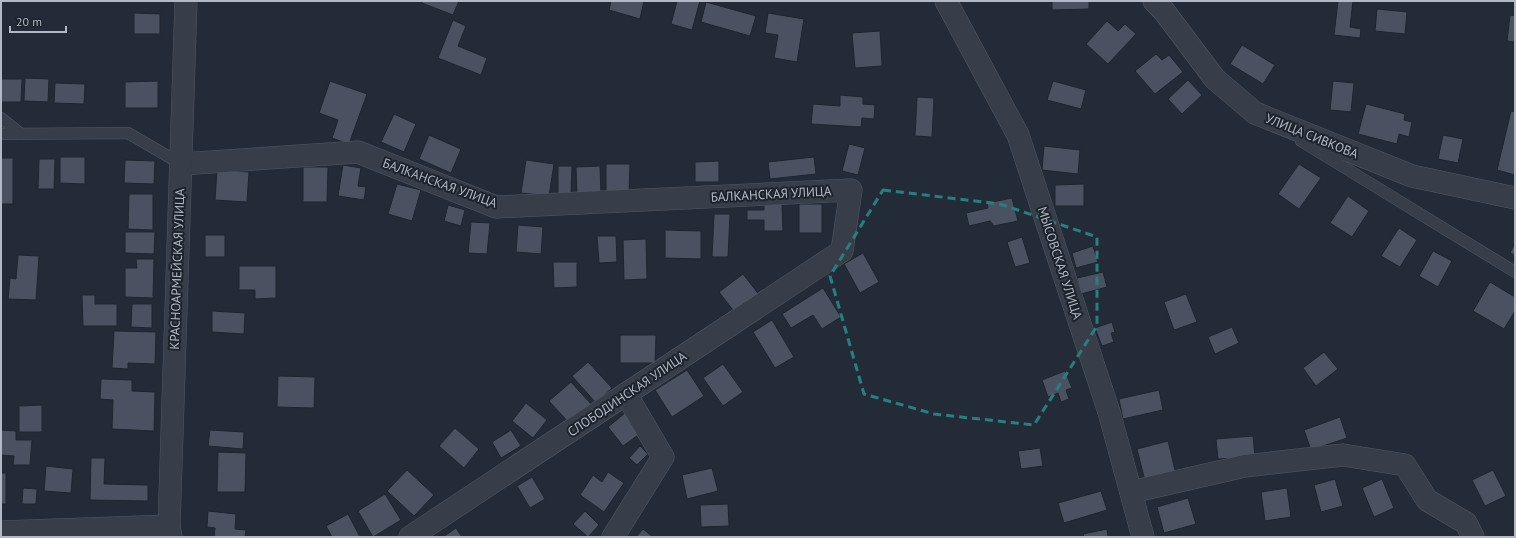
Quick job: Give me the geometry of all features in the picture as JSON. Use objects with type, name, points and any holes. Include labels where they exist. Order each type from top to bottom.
[{"type":"street","name":"КРАСНОАРМЕЙСКАЯ УЛИЦА","points":[[170,531],[186,1]]},
{"type":"street","name":"МЫСОВСКАЯ УЛИЦА","points":[[946,1],[1018,135],[1108,412],[1143,537]]},
{"type":"street","name":"УЛИЦА СИВКОВА","points":[[1154,1],[1164,11],[1214,79],[1255,112],[1412,176],[1515,198]]},
{"type":"street","name":"БАЛКАНСКАЯ УЛИЦА","points":[[181,164],[358,152],[496,207],[851,190],[842,250]]},
{"type":"street","name":"СЛОБОДИНСКАЯ УЛИЦА","points":[[410,537],[842,250]]},
{"type":"street","points":[[613,537],[663,457],[626,394]]},
{"type":"street","points":[[1131,492],[1245,466],[1343,455],[1406,465],[1427,500],[1466,523],[1473,537]]},
{"type":"street","points":[[1,532],[170,531]]},
{"type":"lane","points":[[1255,112],[1515,272]]},
{"type":"lane","points":[[1,118],[21,134]]},
{"type":"lane","points":[[1,134],[128,133],[181,164]]},
{"type":"highlighted area","points":[[883,190],[1000,204],[1097,237],[1097,326],[1034,425],[934,414],[864,394],[830,276]]},
{"type":"building","points":[[422,1],[459,1],[453,15],[422,3]]},
{"type":"building","points":[[611,1],[644,1],[640,19],[609,10]]},
{"type":"building","points":[[677,1],[700,1],[692,30],[671,24]]},
{"type":"building","points":[[1052,1],[1089,1],[1089,9],[1052,10]]},
{"type":"building","points":[[1338,1],[1353,1],[1350,27],[1361,29],[1360,38],[1334,35]]},
{"type":"building","points":[[706,2],[756,16],[750,36],[701,22]]},
{"type":"building","points":[[1377,9],[1407,12],[1405,34],[1375,31]]},
{"type":"building","points":[[134,13],[160,14],[160,34],[134,34]]},
{"type":"building","points":[[768,13],[804,19],[797,62],[774,58],[778,35],[765,33]]},
{"type":"building","points":[[1510,15],[1515,16],[1515,42],[1507,41]]},
{"type":"building","points":[[453,20],[466,26],[458,46],[487,58],[481,75],[438,58]]},
{"type":"building","points":[[1107,21],[1118,31],[1125,24],[1136,34],[1108,64],[1086,44]]},
{"type":"building","points":[[880,31],[882,66],[855,68],[852,33]]},
{"type":"building","points":[[1242,45],[1275,65],[1263,84],[1230,64]]},
{"type":"building","points":[[1156,54],[1162,60],[1169,55],[1183,72],[1155,94],[1135,71]]},
{"type":"building","points":[[25,78],[49,79],[48,102],[24,101]]},
{"type":"building","points":[[1,79],[22,79],[21,102],[1,102]]},
{"type":"building","points":[[1188,80],[1202,95],[1182,114],[1168,99]]},
{"type":"building","points":[[158,81],[158,108],[125,108],[125,82]]},
{"type":"building","points":[[330,81],[367,94],[349,144],[332,138],[338,120],[319,113]]},
{"type":"building","points":[[1053,81],[1086,90],[1081,109],[1047,100]]},
{"type":"building","points":[[1333,81],[1354,83],[1351,112],[1330,110]]},
{"type":"building","points":[[55,83],[85,84],[84,104],[54,103]]},
{"type":"building","points":[[840,95],[863,97],[863,104],[875,105],[874,119],[862,118],[861,127],[811,124],[813,104],[840,106]]},
{"type":"building","points":[[917,97],[934,98],[932,137],[915,136]]},
{"type":"building","points":[[1366,104],[1405,114],[1404,120],[1412,122],[1409,137],[1399,134],[1397,144],[1358,134]]},
{"type":"building","points":[[1511,111],[1515,112],[1515,175],[1497,170]]},
{"type":"building","points":[[394,114],[416,124],[404,152],[381,142]]},
{"type":"building","points":[[429,135],[461,149],[451,173],[419,159]]},
{"type":"building","points":[[1443,135],[1463,139],[1458,163],[1438,159]]},
{"type":"building","points":[[849,144],[865,148],[858,175],[842,171]]},
{"type":"building","points":[[1044,146],[1080,150],[1078,174],[1042,170]]},
{"type":"building","points":[[60,157],[85,157],[85,184],[60,183]]},
{"type":"building","points":[[814,157],[816,174],[770,179],[768,162]]},
{"type":"building","points":[[1,158],[13,158],[13,204],[1,204]]},
{"type":"building","points":[[39,159],[55,159],[54,189],[38,189]]},
{"type":"building","points":[[125,160],[155,161],[154,184],[124,183]]},
{"type":"building","points":[[526,160],[554,164],[549,196],[521,193]]},
{"type":"building","points":[[719,161],[719,182],[695,182],[695,162]]},
{"type":"building","points":[[606,164],[630,164],[629,193],[606,192]]},
{"type":"building","points":[[1299,164],[1321,178],[1299,209],[1278,194]]},
{"type":"building","points":[[343,165],[361,168],[358,186],[366,187],[364,200],[338,196]]},
{"type":"building","points":[[558,166],[572,166],[571,194],[558,194]]},
{"type":"building","points":[[600,166],[601,194],[577,195],[576,167]]},
{"type":"building","points":[[303,167],[328,167],[327,202],[303,202]]},
{"type":"building","points":[[217,170],[249,172],[247,202],[215,200]]},
{"type":"building","points":[[397,184],[421,190],[412,221],[388,214]]},
{"type":"building","points":[[1084,184],[1084,206],[1055,206],[1055,185]]},
{"type":"building","points":[[129,194],[153,194],[153,230],[128,229]]},
{"type":"building","points":[[1348,196],[1369,211],[1352,237],[1330,223]]},
{"type":"building","points":[[1012,198],[1018,221],[994,226],[990,221],[969,226],[966,213],[988,208],[987,203]]},
{"type":"building","points":[[782,204],[783,231],[764,231],[764,220],[747,220],[747,210],[764,210],[764,205]]},
{"type":"building","points":[[799,204],[822,204],[822,233],[799,233]]},
{"type":"building","points":[[448,205],[465,210],[461,226],[444,221]]},
{"type":"building","points":[[714,214],[730,214],[728,257],[712,257]]},
{"type":"building","points":[[471,222],[490,223],[487,254],[468,253]]},
{"type":"building","points":[[518,225],[543,227],[541,254],[516,252]]},
{"type":"building","points":[[1399,228],[1417,240],[1400,267],[1381,256]]},
{"type":"building","points":[[665,230],[701,231],[701,259],[665,258]]},
{"type":"building","points":[[125,232],[155,232],[154,254],[125,253]]},
{"type":"building","points":[[205,235],[225,235],[225,257],[205,257]]},
{"type":"building","points":[[597,236],[616,236],[617,262],[599,263]]},
{"type":"building","points":[[1022,237],[1030,263],[1015,267],[1007,242]]},
{"type":"building","points":[[646,239],[647,279],[624,280],[623,240]]},
{"type":"building","points":[[1515,243],[1515,255],[1510,253]]},
{"type":"building","points":[[1093,246],[1098,262],[1076,268],[1072,253]]},
{"type":"building","points":[[1433,251],[1452,261],[1438,287],[1419,276]]},
{"type":"building","points":[[863,253],[879,282],[860,293],[844,264]]},
{"type":"building","points":[[18,255],[39,256],[36,300],[8,299],[10,278],[16,279]]},
{"type":"building","points":[[136,259],[154,259],[153,298],[125,297],[125,268],[137,268]]},
{"type":"building","points":[[553,262],[577,262],[577,287],[554,288]]},
{"type":"building","points":[[239,266],[276,266],[276,298],[255,299],[255,290],[239,290]]},
{"type":"building","points":[[1103,272],[1107,287],[1081,294],[1077,278]]},
{"type":"building","points":[[743,274],[760,296],[736,314],[719,292]]},
{"type":"building","points":[[1490,282],[1515,297],[1515,311],[1504,329],[1473,311]]},
{"type":"building","points":[[823,288],[841,317],[822,329],[813,315],[791,328],[782,314]]},
{"type":"building","points":[[1186,294],[1197,322],[1174,330],[1164,302]]},
{"type":"building","points":[[82,295],[95,295],[95,304],[117,304],[117,326],[83,326]]},
{"type":"building","points":[[132,304],[152,304],[152,328],[131,327]]},
{"type":"building","points":[[212,311],[245,313],[244,334],[212,332]]},
{"type":"building","points":[[772,320],[794,357],[775,368],[753,332]]},
{"type":"building","points":[[1112,322],[1115,332],[1111,333],[1114,342],[1102,346],[1095,328]]},
{"type":"building","points":[[1232,327],[1239,343],[1215,354],[1208,337]]},
{"type":"building","points":[[114,331],[156,332],[155,364],[128,363],[128,369],[112,368]]},
{"type":"building","points":[[620,335],[656,335],[655,363],[620,363]]},
{"type":"building","points":[[1324,352],[1338,369],[1316,386],[1303,368]]},
{"type":"building","points":[[588,362],[612,388],[596,403],[572,376]]},
{"type":"building","points":[[723,364],[743,392],[723,406],[703,378]]},
{"type":"building","points":[[687,370],[704,396],[672,417],[655,390]]},
{"type":"building","points":[[1065,371],[1072,388],[1066,390],[1069,399],[1061,402],[1058,393],[1048,397],[1042,380]]},
{"type":"building","points":[[278,376],[315,377],[314,408],[277,407]]},
{"type":"building","points":[[101,379],[132,380],[132,391],[155,392],[154,431],[112,429],[113,400],[100,399]]},
{"type":"building","points":[[571,382],[591,404],[570,424],[549,401]]},
{"type":"building","points":[[1159,390],[1163,410],[1123,419],[1119,399]]},
{"type":"building","points":[[526,403],[547,420],[533,438],[512,421]]},
{"type":"building","points":[[42,405],[42,432],[19,432],[19,406]]},
{"type":"building","points":[[625,413],[641,433],[623,446],[608,427]]},
{"type":"building","points":[[1340,417],[1347,438],[1311,450],[1304,430]]},
{"type":"building","points":[[455,428],[479,449],[464,468],[439,446]]},
{"type":"building","points":[[1,430],[16,431],[16,440],[32,440],[30,465],[13,465],[14,456],[1,455]]},
{"type":"building","points":[[210,430],[244,432],[243,449],[208,446]]},
{"type":"building","points":[[511,430],[521,446],[501,458],[492,442]]},
{"type":"building","points":[[1253,436],[1255,457],[1218,459],[1216,439]]},
{"type":"building","points":[[1168,441],[1176,474],[1145,481],[1137,449]]},
{"type":"building","points":[[640,446],[648,454],[637,465],[629,458]]},
{"type":"building","points":[[1040,448],[1043,466],[1021,469],[1018,451]]},
{"type":"building","points":[[218,452],[246,453],[245,492],[217,492]]},
{"type":"building","points":[[91,458],[105,458],[104,484],[148,485],[148,501],[90,500]]},
{"type":"building","points":[[46,466],[73,469],[71,493],[44,491]]},
{"type":"building","points":[[712,468],[718,491],[687,499],[682,475]]},
{"type":"building","points":[[407,470],[434,495],[414,516],[387,491]]},
{"type":"building","points":[[1493,470],[1506,496],[1485,506],[1472,480]]},
{"type":"building","points":[[608,472],[624,483],[604,512],[580,495],[593,475],[602,482]]},
{"type":"building","points":[[1,473],[6,473],[6,504],[1,504]]},
{"type":"building","points":[[532,477],[545,499],[530,508],[517,486]]},
{"type":"building","points":[[1335,479],[1343,506],[1321,512],[1314,485]]},
{"type":"building","points":[[1382,479],[1394,508],[1374,517],[1362,488]]},
{"type":"building","points":[[23,488],[37,489],[36,504],[22,504]]},
{"type":"building","points":[[1287,488],[1291,517],[1265,521],[1261,492]]},
{"type":"building","points":[[1101,491],[1107,510],[1064,523],[1058,503]]},
{"type":"building","points":[[385,494],[401,520],[373,537],[358,511]]},
{"type":"building","points":[[1188,498],[1196,524],[1164,533],[1157,507]]},
{"type":"building","points":[[728,504],[729,526],[701,527],[700,505]]},
{"type":"building","points":[[208,511],[236,514],[235,529],[246,530],[245,537],[214,537],[215,528],[207,527]]},
{"type":"building","points":[[585,511],[599,525],[588,537],[573,524]]},
{"type":"building","points":[[348,514],[360,537],[332,537],[326,526]]},
{"type":"building","points":[[456,528],[462,537],[443,537]]},
{"type":"building","points":[[643,529],[653,537],[636,537]]},
{"type":"building","points":[[1107,529],[1108,537],[1084,537],[1083,534]]}]
